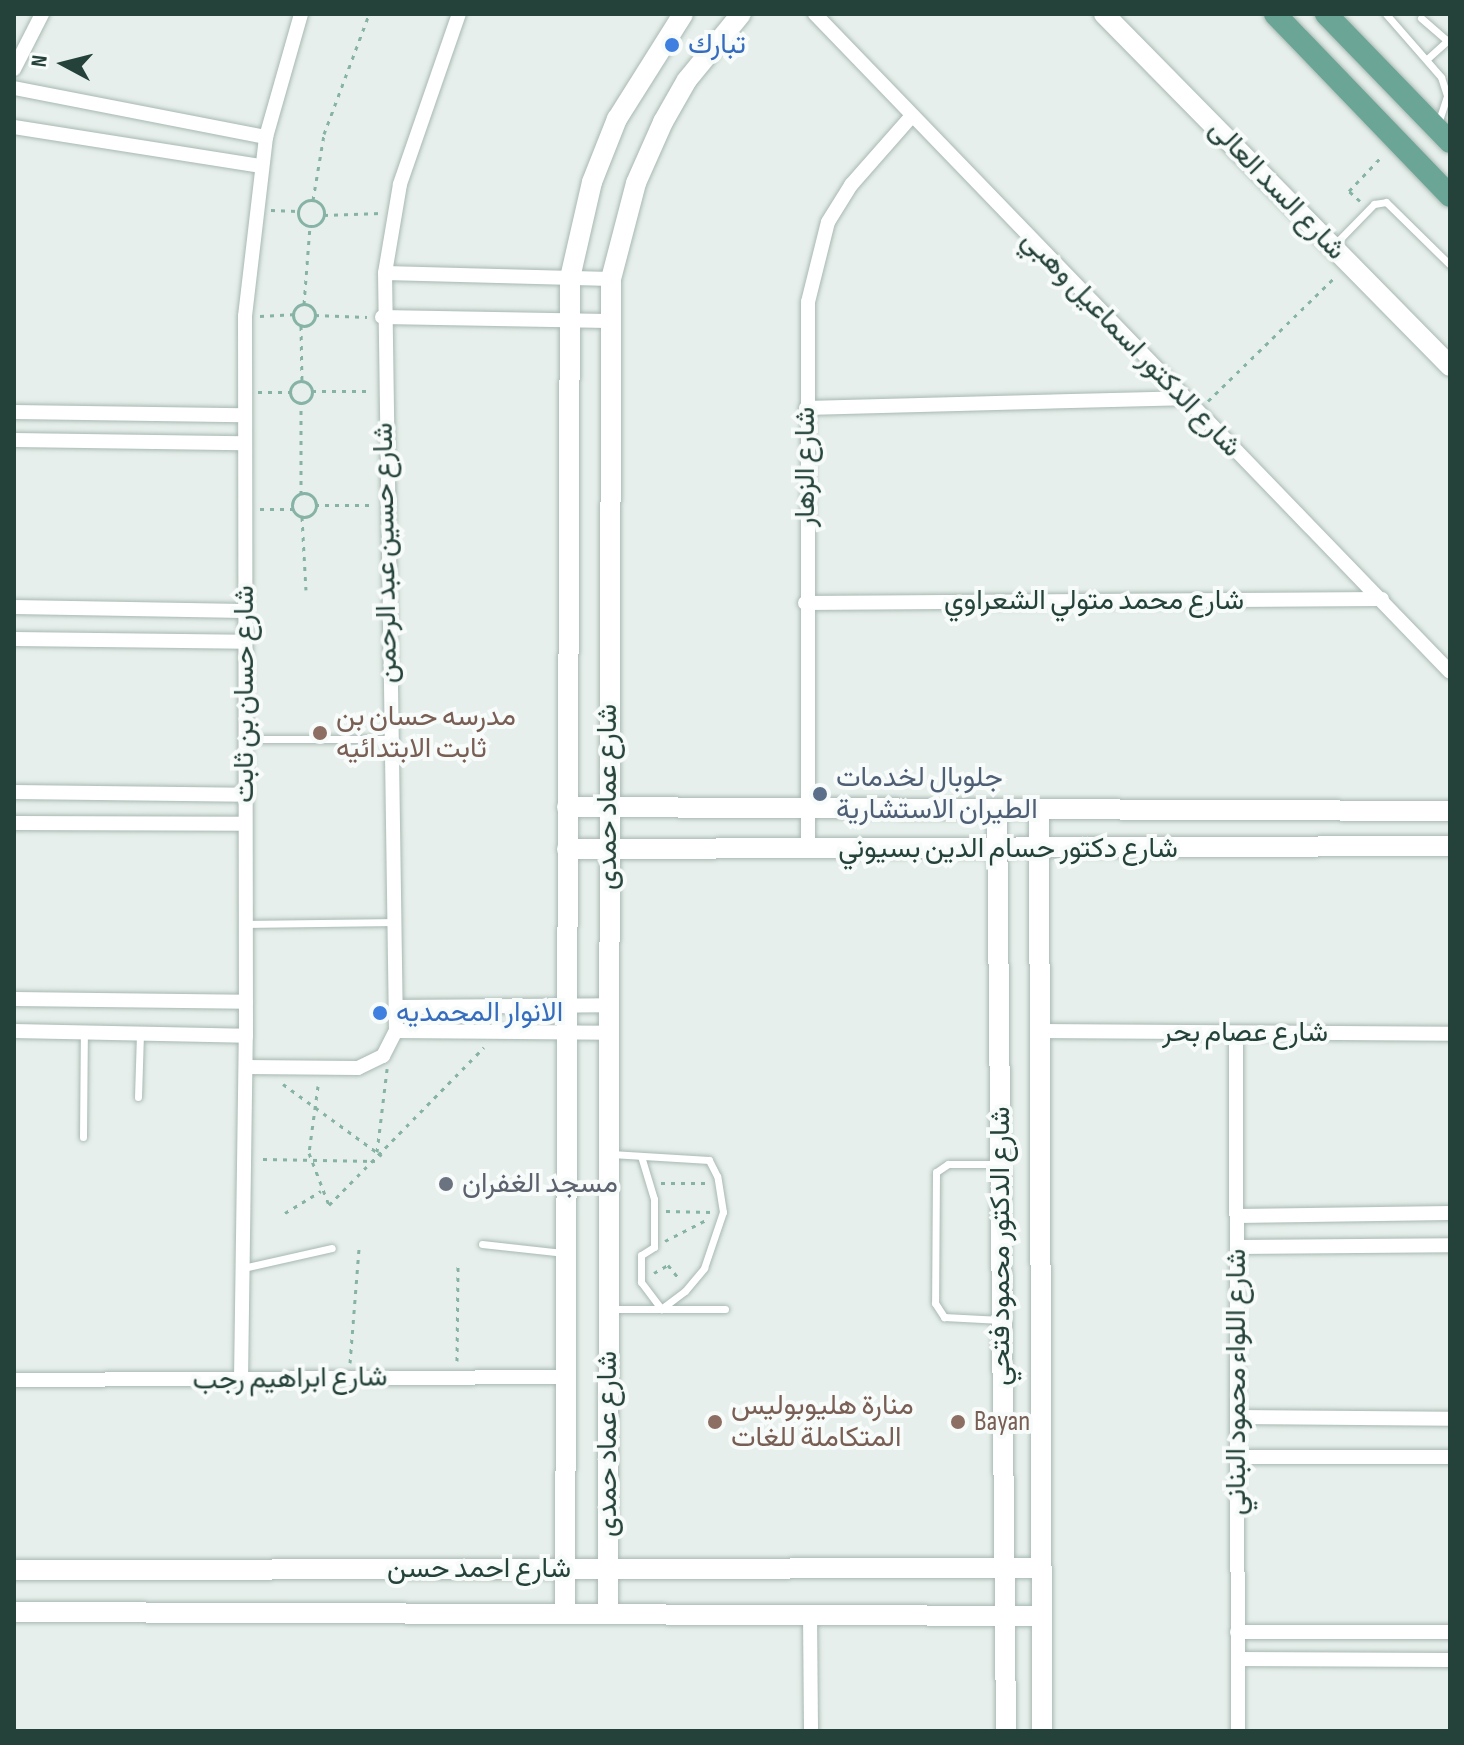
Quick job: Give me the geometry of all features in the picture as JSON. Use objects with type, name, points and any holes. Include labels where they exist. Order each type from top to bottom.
[{"type":"main road","points":[[1275,14],[1450,196]]},
{"type":"main road","points":[[1326,14],[1442,135]]},
{"type":"street","points":[[14,69],[42,14]]},
{"type":"street","name":"شارع حسان بن ثابت","points":[[241,1380],[246,1067],[245,316],[260,166],[301,14]]},
{"type":"street","name":"شارع حسين عبد الرحمن","points":[[383,1056],[396,1031],[397,1007],[383,391],[385,273],[395,213],[416,129],[458,14]]},
{"type":"street","name":"شارع عماد حمدى","points":[[565,1613],[570,278],[592,182],[617,119],[683,14]]},
{"type":"street","name":"شارع عماد حمدى","points":[[608,1613],[608,321],[611,279],[636,183],[663,122],[687,80],[741,14]]},
{"type":"street","name":"شارع الدكتور اسماعيل وهبي","points":[[815,14],[911,117],[1450,672]]},
{"type":"street","name":"شارع السد العالى","points":[[1104,14],[1450,366]]},
{"type":"street","points":[[14,88],[266,137]]},
{"type":"street","name":"شارع الزهار","points":[[808,849],[805,603],[808,302],[823,235],[851,185],[911,117]]},
{"type":"street","points":[[14,127],[260,166]]},
{"type":"street","points":[[385,273],[611,279]]},
{"type":"street","points":[[382,317],[608,321]]},
{"type":"street","points":[[806,408],[1183,398]]},
{"type":"street","points":[[14,412],[243,415]]},
{"type":"street","points":[[14,440],[243,443]]},
{"type":"street","name":"شارع محمد متولي الشعراوي","points":[[805,603],[1382,599]]},
{"type":"street","points":[[14,607],[245,611]]},
{"type":"street","points":[[14,639],[245,642]]},
{"type":"street","points":[[14,792],[245,795]]},
{"type":"street","name":"شارع دكتور حسام الدين بسيوني","points":[[567,807],[1450,811]]},
{"type":"street","name":"شارع الدكتور محمود فتحي","points":[[997,809],[1006,1731]]},
{"type":"street","name":"شارع الدكتور محمود فتحي","points":[[1039,809],[1042,1731]]},
{"type":"street","points":[[14,823],[245,824]]},
{"type":"street","name":"شارع دكتور حسام الدين بسيوني","points":[[567,849],[1039,850],[1450,846]]},
{"type":"street","points":[[14,999],[246,1002]]},
{"type":"street","points":[[397,1007],[609,1005]]},
{"type":"street","points":[[14,1031],[246,1036]]},
{"type":"street","points":[[396,1031],[607,1033]]},
{"type":"street","name":"شارع عصام بحر","points":[[1040,1031],[1450,1034]]},
{"type":"street","name":"شارع اللواء محمود البناني","points":[[1236,1033],[1238,1731]]},
{"type":"street","points":[[246,1067],[358,1068],[383,1056]]},
{"type":"street","points":[[1237,1216],[1450,1213]]},
{"type":"street","points":[[1237,1247],[1450,1245]]},
{"type":"street","name":"شارع ابراهيم رجب","points":[[14,1380],[565,1377]]},
{"type":"street","points":[[1237,1417],[1450,1419]]},
{"type":"street","points":[[1237,1457],[1450,1457]]},
{"type":"street","name":"شارع احمد حسن","points":[[14,1570],[1040,1568]]},
{"type":"street","name":"شارع احمد حسن","points":[[14,1612],[1040,1616]]},
{"type":"street","points":[[810,1614],[811,1731]]},
{"type":"street","points":[[1237,1632],[1450,1632]]},
{"type":"street","points":[[1238,1659],[1450,1660]]},
{"type":"lane","points":[[1386,14],[1427,59],[1447,96],[1442,135]]},
{"type":"lane","points":[[1421,18],[1448,39],[1427,59]]},
{"type":"lane","points":[[1332,246],[1378,202],[1389,204],[1450,265]]},
{"type":"lane","points":[[245,739],[390,739]]},
{"type":"lane","points":[[246,924],[394,922]]},
{"type":"lane","points":[[83,1137],[84,1032]]},
{"type":"lane","points":[[138,1097],[140,1034]]},
{"type":"lane","points":[[608,1154],[709,1160],[719,1183],[723,1212],[711,1255],[687,1289],[661,1309]]},
{"type":"lane","points":[[641,1156],[654,1211],[654,1247],[641,1255],[641,1282],[661,1309]]},
{"type":"lane","points":[[1001,1164],[948,1164],[936,1172],[935,1303],[944,1317],[1002,1320]]},
{"type":"lane","points":[[482,1244],[566,1253]]},
{"type":"lane","points":[[243,1268],[332,1248]]},
{"type":"lane","points":[[608,1309],[725,1309]]},
{"type":"path","points":[[255,209],[298,211],[313,200],[324,134],[369,14]]},
{"type":"path","points":[[1368,210],[1349,191],[1396,141]]},
{"type":"path","points":[[313,200],[324,215]]},
{"type":"path","points":[[245,316],[293,314],[304,304],[310,226],[298,211]]},
{"type":"path","points":[[310,226],[324,215],[395,213]]},
{"type":"path","points":[[1197,412],[1349,263]]},
{"type":"path","points":[[304,304],[315,315],[382,317]]},
{"type":"path","points":[[293,314],[301,326],[302,381],[312,391],[383,391]]},
{"type":"path","points":[[301,326],[313,322],[315,315]]},
{"type":"path","points":[[243,392],[290,392],[302,381]]},
{"type":"path","points":[[293,509],[301,494],[301,403],[312,391]]},
{"type":"path","points":[[290,392],[301,403]]},
{"type":"path","points":[[301,494],[311,496],[315,505],[311,514],[302,517]]},
{"type":"path","points":[[315,505],[385,505]]},
{"type":"path","points":[[244,508],[293,509],[302,517],[306,590]]},
{"type":"path","points":[[318,1086],[310,1160],[321,1191],[331,1205],[382,1156],[497,1032]]},
{"type":"path","points":[[377,1152],[387,1078],[383,1056]]},
{"type":"path","points":[[280,1081],[382,1156]]},
{"type":"path","points":[[263,1159],[377,1161]]},
{"type":"path","points":[[645,1183],[719,1183]]},
{"type":"path","points":[[285,1213],[321,1191]]},
{"type":"path","points":[[654,1211],[723,1212]]},
{"type":"path","points":[[654,1247],[723,1212]]},
{"type":"path","points":[[348,1379],[359,1248]]},
{"type":"path","points":[[457,1377],[458,1262]]},
{"type":"path","points":[[641,1282],[666,1264],[687,1289]]},
{"type":"place","name":"تبارك","points":[[672,45]]},
{"type":"place","name":"مدرسه حسان بن ثابت الابتدائيه","points":[[320,733]]},
{"type":"place","name":"جلوبال لخدمات الطيران الاستشارية","points":[[820,794]]},
{"type":"place","name":"الانوار المحمديه","points":[[380,1013]]},
{"type":"place","name":"مسجد الغفران","points":[[446,1184]]},
{"type":"place","name":"منارة هليوبوليس المتكاملة للغات","points":[[715,1422]]},
{"type":"place","name":"Bayan","points":[[958,1422]]}]
